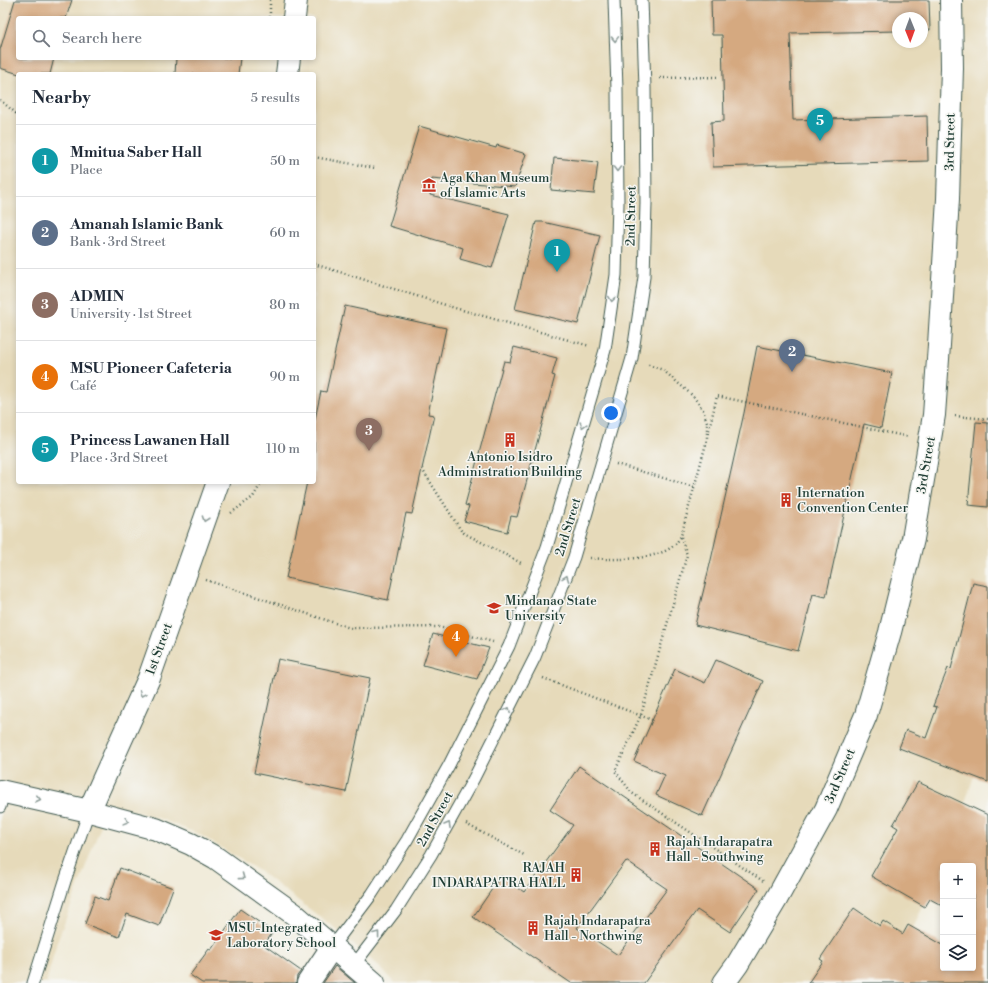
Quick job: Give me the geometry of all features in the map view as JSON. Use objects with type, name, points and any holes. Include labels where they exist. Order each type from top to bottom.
[{"type":"street","points":[[294,16],[296,0]]},
{"type":"street","name":"3rd Street","points":[[724,983],[737,965],[780,892],[826,809],[866,715],[890,632],[913,539],[934,415],[948,199],[952,68],[951,0]]},
{"type":"street","points":[[287,72],[289,60]]},
{"type":"street","name":"1st Street","points":[[89,811],[149,678],[217,484]]},
{"type":"street","points":[[1,796],[89,811],[156,829],[191,844],[216,858],[288,910],[374,983]]},
{"type":"street","points":[[308,983],[332,947]]},
{"type":"lane","name":"2nd Street","points":[[332,947],[372,894],[407,840],[449,765],[509,646],[547,547],[605,350],[616,275],[618,203],[617,89],[614,0]]},
{"type":"lane","name":"2nd Street","points":[[354,965],[396,910],[431,855],[474,778],[535,657],[574,557],[632,358],[644,277],[646,203],[642,0]]},
{"type":"lane","points":[[33,983],[89,811]]},
{"type":"path","points":[[270,0],[270,16]]},
{"type":"path","points":[[644,78],[717,78]]},
{"type":"path","points":[[0,100],[16,113]]},
{"type":"path","points":[[316,157],[375,168]]},
{"type":"path","points":[[316,265],[455,308],[605,350]]},
{"type":"path","points":[[632,358],[663,370],[693,396],[703,410],[707,422],[707,440]]},
{"type":"path","points":[[574,557],[613,560],[640,558],[660,553],[673,546],[681,536],[707,440],[717,396],[929,442]]},
{"type":"path","points":[[934,415],[988,419]]},
{"type":"path","points":[[602,460],[694,487]]},
{"type":"path","points":[[422,469],[462,532],[538,571]]},
{"type":"path","points":[[202,529],[220,520],[253,497],[261,484]]},
{"type":"path","points":[[681,536],[687,555],[641,716],[615,771],[632,793],[780,892]]},
{"type":"path","points":[[186,573],[350,628],[438,626],[509,646]]},
{"type":"path","points":[[527,672],[652,720]]},
{"type":"path","points":[[452,816],[524,855]]},
{"type":"shaded area","name":"Mindanao State University","points":[[0,0],[988,0],[988,735],[958,823],[892,978],[892,983],[394,983],[380,967],[337,930],[261,872],[199,834],[161,819],[109,804],[56,945],[46,983],[0,983]]},
{"type":"building","points":[[15,0],[72,0],[67,16],[16,16],[16,60],[54,60],[50,72],[16,73],[0,68],[0,50]]},
{"type":"building","points":[[711,0],[929,0],[930,30],[928,30],[928,12],[892,12],[892,31],[790,33],[793,120],[927,116],[928,161],[713,167],[711,122],[724,121],[722,35],[712,35]]},
{"type":"building","points":[[176,60],[240,60],[238,72],[175,72]]},
{"type":"building","points":[[419,126],[496,148],[497,145],[526,154],[515,187],[432,179],[430,195],[509,214],[492,268],[460,259],[463,248],[389,226]]},
{"type":"building","points":[[554,158],[598,162],[594,194],[551,190]]},
{"type":"building","points":[[536,222],[543,222],[600,235],[578,324],[515,309]]},
{"type":"building","points":[[345,306],[446,328],[428,414],[434,415],[412,514],[406,513],[388,600],[286,578],[307,484],[316,484],[316,415],[321,391],[326,392]]},
{"type":"building","points":[[757,346],[892,373],[881,428],[864,424],[826,597],[813,594],[798,651],[695,625],[744,413]]},
{"type":"building","name":"Antonio Isidro Administration Building","points":[[514,347],[557,358],[552,375],[555,376],[517,517],[511,516],[507,532],[464,521],[469,506],[465,505],[504,361],[510,362]]},
{"type":"building","points":[[976,422],[988,423],[988,507],[968,505]]},
{"type":"building","points":[[973,583],[988,586],[988,782],[899,748],[906,730],[926,738],[937,707],[933,706],[948,668],[951,669]]},
{"type":"building","points":[[433,634],[489,648],[477,679],[423,665]]},
{"type":"building","points":[[278,659],[370,678],[346,792],[254,773]]},
{"type":"building","points":[[716,660],[763,681],[702,816],[656,795],[665,775],[634,761],[675,669],[705,683]]},
{"type":"building","points":[[579,766],[759,889],[730,932],[697,910],[644,983],[571,983],[473,917],[501,876],[524,892],[573,825],[550,810]],"holes":[[[626,861],[667,889],[618,955],[577,928]]]},
{"type":"building","points":[[918,782],[988,815],[988,983],[808,983],[823,961],[820,959],[854,908],[880,926],[883,921],[903,934],[908,925],[940,943],[940,971],[976,971],[976,863],[940,863],[940,904],[930,899],[925,907],[871,876],[898,828],[893,825]]},
{"type":"building","points":[[120,868],[173,888],[159,926],[127,914],[119,937],[85,924],[95,896],[108,901]]},
{"type":"building","points":[[240,909],[273,932],[264,945],[301,971],[297,976],[296,983],[202,983],[190,975],[209,949],[211,950]]},
{"type":"building","points":[[335,966],[355,983],[323,983]]},
{"type":"place","name":"Princess Lawanen Hall","points":[[820,141]]},
{"type":"place","name":"Aga Khan Museum of Islamic Arts","points":[[429,185]]},
{"type":"place","name":"Mmitua Saber Hall","points":[[557,272]]},
{"type":"place","name":"Amanah Islamic Bank","points":[[792,372]]},
{"type":"place","name":"Antonio Isidro Administration Building","points":[[510,440]]},
{"type":"place","name":"ADMIN","points":[[369,451]]},
{"type":"place","name":"Internation Convention Center","points":[[786,500]]},
{"type":"place","name":"Mindanao State University","points":[[494,608]]},
{"type":"place","name":"MSU Pioneer Cafeteria","points":[[456,657]]},
{"type":"place","name":"Rajah Indarapatra Hall - Southwing","points":[[655,849]]},
{"type":"place","name":"RAJAH INDARAPATRA HALL","points":[[576,875]]},
{"type":"place","name":"Rajah Indarapatra Hall - Northwing","points":[[533,928]]},
{"type":"place","name":"MSU-Integrated Laboratory School","points":[[216,935]]}]
